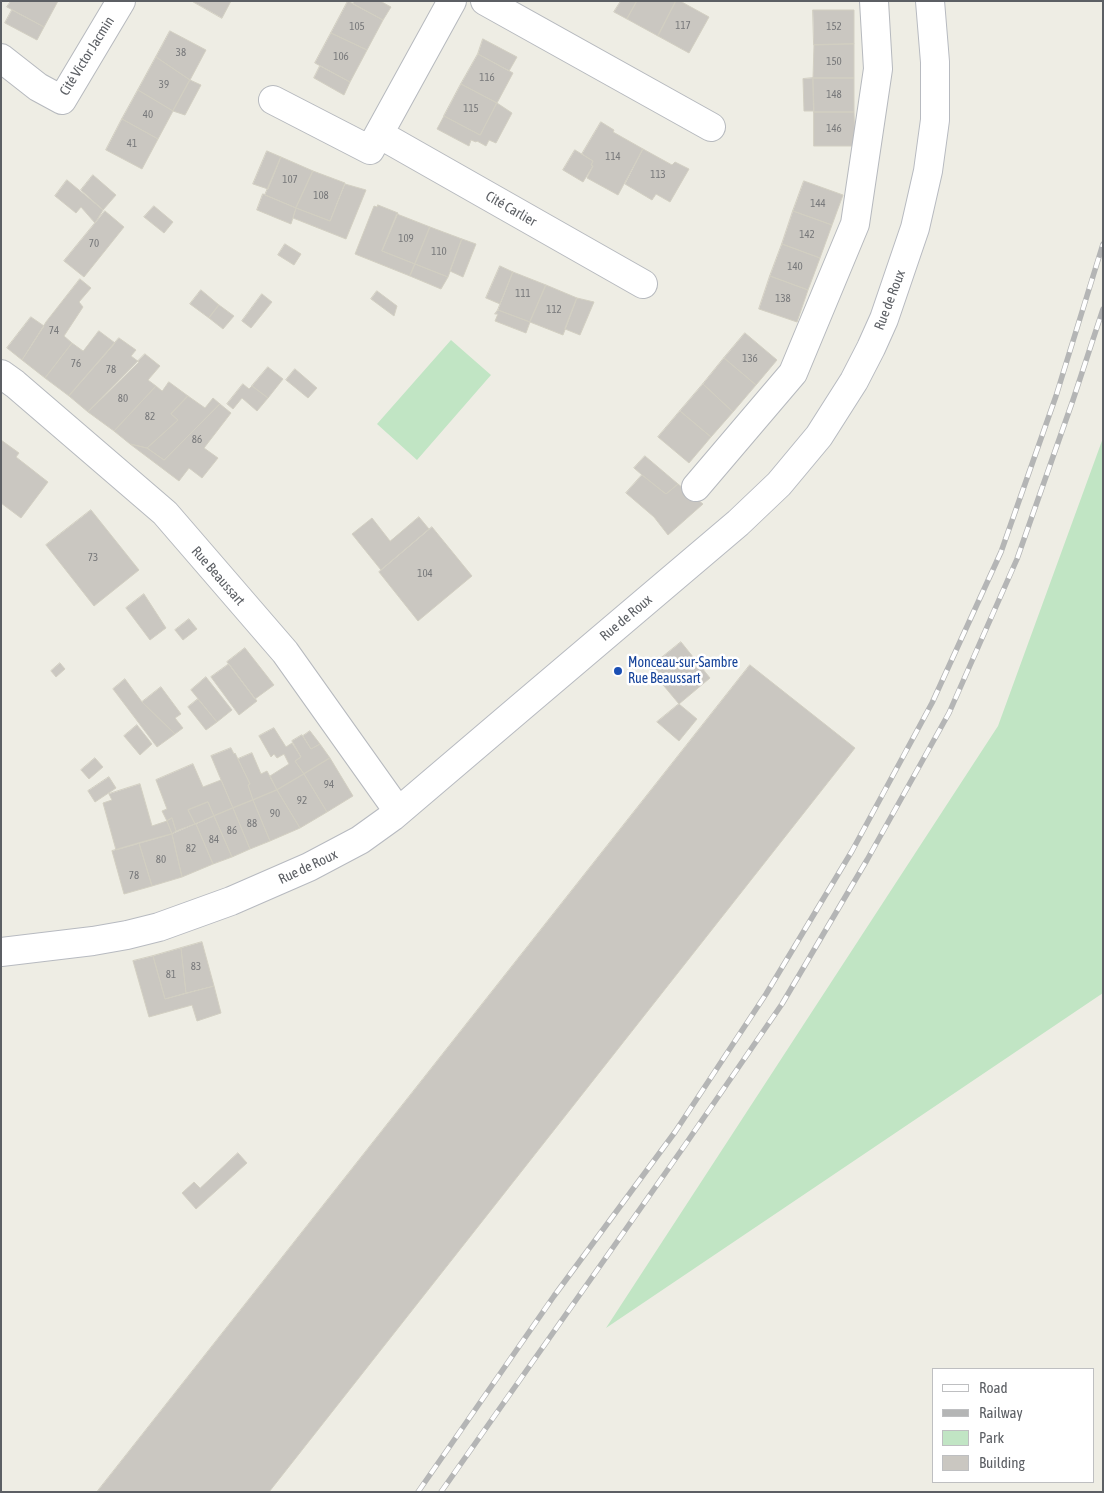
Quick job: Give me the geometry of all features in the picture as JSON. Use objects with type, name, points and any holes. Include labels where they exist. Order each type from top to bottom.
[{"type":"street","name":"Cité Victor Jacmin","points":[[1,58],[38,88],[62,100],[121,1]]},
{"type":"street","points":[[273,100],[370,150],[452,1]]},
{"type":"street","points":[[485,1],[711,127]]},
{"type":"street","points":[[696,487],[793,373],[855,224],[878,68],[874,1]]},
{"type":"street","name":"Rue de Roux","points":[[1,952],[93,941],[143,931],[178,921],[310,868],[360,840],[398,812],[743,518],[790,472],[819,436],[854,381],[884,319],[908,251],[928,171],[935,120],[935,62],[930,1]]},
{"type":"street","name":"Cité Carlier","points":[[378,134],[644,284]]},
{"type":"street","name":"Rue Beaussart","points":[[1,374],[165,513],[285,652],[398,812]]},
{"type":"green space","points":[[451,340],[491,375],[417,460],[377,424]]},
{"type":"green space","points":[[1103,438],[1103,993],[606,1328],[998,726]]},
{"type":"building","points":[[11,1],[58,1],[44,27],[7,7]]},
{"type":"building","points":[[192,1],[231,1],[222,18]]},
{"type":"building","points":[[348,1],[383,20],[367,50],[331,33]]},
{"type":"building","points":[[354,1],[380,1],[391,7],[383,20],[353,4]]},
{"type":"building","points":[[621,1],[637,1],[627,19],[614,12]]},
{"type":"building","points":[[637,1],[676,1],[658,36],[627,19]]},
{"type":"building","points":[[676,1],[680,1],[709,17],[689,53],[658,36]]},
{"type":"building","points":[[12,10],[44,27],[37,40],[5,23]]},
{"type":"building","points":[[813,10],[854,10],[854,44],[814,45]]},
{"type":"building","points":[[170,31],[206,50],[190,80],[156,57]]},
{"type":"building","points":[[331,33],[367,50],[350,82],[315,63]]},
{"type":"building","points":[[483,39],[517,57],[509,71],[478,54]]},
{"type":"building","points":[[854,44],[854,78],[813,78],[814,45]]},
{"type":"building","points":[[478,54],[513,73],[497,103],[461,84]]},
{"type":"building","points":[[156,57],[190,80],[173,111],[138,90]]},
{"type":"building","points":[[320,66],[350,82],[344,95],[314,78]]},
{"type":"building","points":[[813,78],[854,78],[854,112],[814,112]]},
{"type":"building","points":[[813,78],[814,111],[804,111],[803,79]]},
{"type":"building","points":[[190,80],[201,85],[185,115],[173,111]]},
{"type":"building","points":[[461,84],[497,103],[480,135],[444,116]]},
{"type":"building","points":[[138,90],[173,111],[158,139],[122,119]]},
{"type":"building","points":[[497,103],[512,113],[496,143],[489,140],[486,146],[471,140],[469,146],[437,129],[444,116],[480,135]]},
{"type":"building","points":[[814,112],[854,112],[855,146],[814,146]]},
{"type":"building","points":[[122,119],[158,139],[142,169],[106,150]]},
{"type":"building","points":[[601,122],[614,130],[613,132],[643,149],[618,195],[587,178],[593,166],[591,165],[593,161],[582,154]]},
{"type":"building","points":[[643,149],[672,165],[675,162],[689,169],[670,202],[656,194],[652,200],[625,184]]},
{"type":"building","points":[[575,150],[593,161],[591,165],[593,166],[583,182],[563,170]]},
{"type":"building","points":[[267,151],[281,157],[268,189],[253,184]]},
{"type":"building","points":[[281,157],[313,171],[296,208],[265,195]]},
{"type":"building","points":[[313,171],[345,183],[330,221],[296,208]]},
{"type":"building","points":[[93,175],[116,195],[103,210],[81,190]]},
{"type":"building","points":[[67,180],[103,210],[95,223],[81,207],[76,213],[55,196]]},
{"type":"building","points":[[804,181],[843,195],[832,225],[793,211]]},
{"type":"building","points":[[345,184],[366,190],[346,239],[293,218],[296,208],[330,221]]},
{"type":"building","points":[[263,194],[296,208],[291,224],[257,210]]},
{"type":"building","points":[[378,205],[398,213],[382,251],[415,264],[410,276],[355,254],[374,206],[377,207]]},
{"type":"building","points":[[154,206],[173,222],[164,233],[144,217]]},
{"type":"building","points":[[105,211],[124,227],[84,277],[64,261]]},
{"type":"building","points":[[793,211],[832,225],[820,258],[782,244]]},
{"type":"building","points":[[397,214],[430,227],[415,264],[382,251]]},
{"type":"building","points":[[430,227],[462,239],[448,277],[415,264]]},
{"type":"building","points":[[462,239],[476,244],[463,277],[450,271]]},
{"type":"building","points":[[285,244],[301,254],[294,265],[278,255]]},
{"type":"building","points":[[782,244],[820,258],[808,290],[770,276]]},
{"type":"building","points":[[415,264],[448,277],[441,289],[410,276]]},
{"type":"building","points":[[500,266],[513,272],[500,304],[486,298]]},
{"type":"building","points":[[513,272],[546,285],[530,322],[498,310]]},
{"type":"building","points":[[770,276],[808,290],[797,322],[759,309]]},
{"type":"building","points":[[80,279],[91,288],[79,302],[83,307],[64,336],[72,343],[45,378],[22,360],[46,322]]},
{"type":"building","points":[[546,285],[577,298],[563,335],[530,322]]},
{"type":"building","points":[[201,290],[219,305],[209,318],[190,304]]},
{"type":"building","points":[[377,291],[397,306],[394,316],[371,299]]},
{"type":"building","points":[[262,294],[272,302],[251,328],[242,321]]},
{"type":"building","points":[[577,298],[594,302],[580,335],[565,329]]},
{"type":"building","points":[[219,305],[234,316],[223,329],[209,318]]},
{"type":"building","points":[[498,310],[530,322],[526,333],[495,321],[498,314],[495,314]]},
{"type":"building","points":[[31,317],[44,326],[22,360],[7,348]]},
{"type":"building","points":[[99,331],[115,343],[69,396],[45,378],[72,343],[83,351]]},
{"type":"building","points":[[745,333],[777,360],[756,385],[724,358]]},
{"type":"building","points":[[119,338],[136,350],[131,356],[139,362],[88,412],[69,396]]},
{"type":"building","points":[[145,354],[160,366],[148,380],[156,386],[114,431],[88,412]]},
{"type":"building","points":[[724,358],[756,385],[733,412],[703,384]]},
{"type":"building","points":[[268,367],[283,379],[268,398],[252,386]]},
{"type":"building","points":[[295,369],[317,388],[308,398],[286,380]]},
{"type":"building","points":[[169,382],[188,396],[171,414],[178,420],[147,448],[130,444],[114,431],[156,386],[162,391]]},
{"type":"building","points":[[243,384],[249,389],[252,386],[268,398],[257,411],[242,398],[233,409],[227,404]]},
{"type":"building","points":[[703,384],[733,412],[711,437],[680,411]]},
{"type":"building","points":[[188,396],[205,408],[213,398],[220,404],[164,460],[147,448],[178,420],[171,414]]},
{"type":"building","points":[[220,404],[231,413],[204,448],[218,458],[202,478],[189,468],[179,481],[130,444],[147,448],[164,460]]},
{"type":"building","points":[[680,411],[711,437],[689,463],[658,437]]},
{"type":"building","points":[[1,440],[19,453],[16,457],[48,482],[21,518],[1,503]]},
{"type":"building","points":[[645,456],[678,484],[666,494],[634,468]]},
{"type":"building","points":[[642,475],[666,494],[678,484],[703,504],[668,535],[654,517],[626,493]]},
{"type":"building","points":[[91,510],[139,570],[94,606],[46,545]]},
{"type":"building","points":[[419,517],[429,529],[381,570],[352,534],[372,518],[390,541]]},
{"type":"building","points":[[432,527],[472,576],[418,621],[379,572]]},
{"type":"building","points":[[144,594],[166,628],[150,640],[126,608]]},
{"type":"building","points":[[189,619],[197,629],[183,640],[175,630]]},
{"type":"building","points":[[681,642],[710,678],[679,704],[649,668]]},
{"type":"building","points":[[245,648],[274,685],[255,699],[227,662]]},
{"type":"building","points":[[60,663],[65,669],[56,677],[51,671]]},
{"type":"building","points":[[229,664],[257,701],[239,715],[211,677]]},
{"type":"building","points":[[750,665],[855,748],[269,1492],[97,1492]]},
{"type":"building","points":[[206,677],[232,710],[217,722],[191,690]]},
{"type":"building","points":[[125,679],[142,702],[175,734],[157,747],[113,689]]},
{"type":"building","points":[[161,687],[181,714],[175,718],[183,728],[175,734],[142,702]]},
{"type":"building","points":[[198,699],[217,722],[206,730],[188,707]]},
{"type":"building","points":[[679,704],[697,719],[679,741],[657,722]]},
{"type":"building","points":[[137,725],[152,744],[140,755],[124,736]]},
{"type":"building","points":[[274,728],[286,747],[292,743],[301,757],[295,761],[304,774],[277,790],[270,776],[289,764],[284,754],[277,758],[274,754],[271,757],[259,736]]},
{"type":"building","points":[[310,731],[320,744],[311,749],[303,736]]},
{"type":"building","points":[[302,735],[311,749],[320,744],[330,758],[304,774],[295,761],[301,757],[292,741]]},
{"type":"building","points":[[231,748],[250,784],[248,785],[253,800],[233,808],[211,756]]},
{"type":"building","points":[[252,753],[261,774],[267,771],[277,790],[253,800],[248,785],[250,784],[238,759]]},
{"type":"building","points":[[95,758],[103,767],[89,779],[81,770]]},
{"type":"building","points":[[330,758],[353,796],[327,812],[304,774]]},
{"type":"building","points":[[193,764],[203,787],[221,780],[233,808],[214,816],[208,802],[188,810],[195,824],[176,831],[172,818],[167,821],[162,811],[167,809],[156,780]]},
{"type":"building","points":[[304,774],[327,812],[300,828],[277,790]]},
{"type":"building","points":[[109,777],[116,788],[95,802],[88,791]]},
{"type":"building","points":[[140,784],[152,826],[167,821],[172,834],[116,850],[103,803],[112,800],[109,794]]},
{"type":"building","points":[[277,790],[300,828],[270,841],[253,800]]},
{"type":"building","points":[[253,800],[270,841],[250,849],[233,808]]},
{"type":"building","points":[[208,802],[214,816],[195,824],[188,810]]},
{"type":"building","points":[[233,808],[250,849],[232,857],[214,816]]},
{"type":"building","points":[[214,816],[232,857],[213,864],[196,824]]},
{"type":"building","points":[[172,818],[176,831],[172,834],[167,821]]},
{"type":"building","points":[[195,824],[213,864],[182,877],[172,834]]},
{"type":"building","points":[[172,834],[182,877],[152,886],[139,843]]},
{"type":"building","points":[[139,843],[152,886],[124,894],[112,851]]},
{"type":"building","points":[[202,942],[214,986],[186,993],[181,948]]},
{"type":"building","points":[[181,948],[186,993],[165,999],[153,956]]},
{"type":"building","points":[[153,956],[165,999],[214,986],[221,1013],[197,1021],[192,1005],[149,1017],[133,961]]},
{"type":"building","points":[[238,1153],[247,1163],[196,1209],[182,1193],[194,1182],[200,1188]]},
{"type":"railway","points":[[418,1492],[554,1296],[675,1132],[766,994],[852,851],[932,703],[1001,552],[1056,396],[1103,244]]},
{"type":"railway","points":[[441,1492],[782,1004],[867,860],[949,713],[1017,559],[1103,309]]},
{"type":"place","name":"Monceau-sur-Sambre Rue Beaussart","points":[[618,671]]}]
